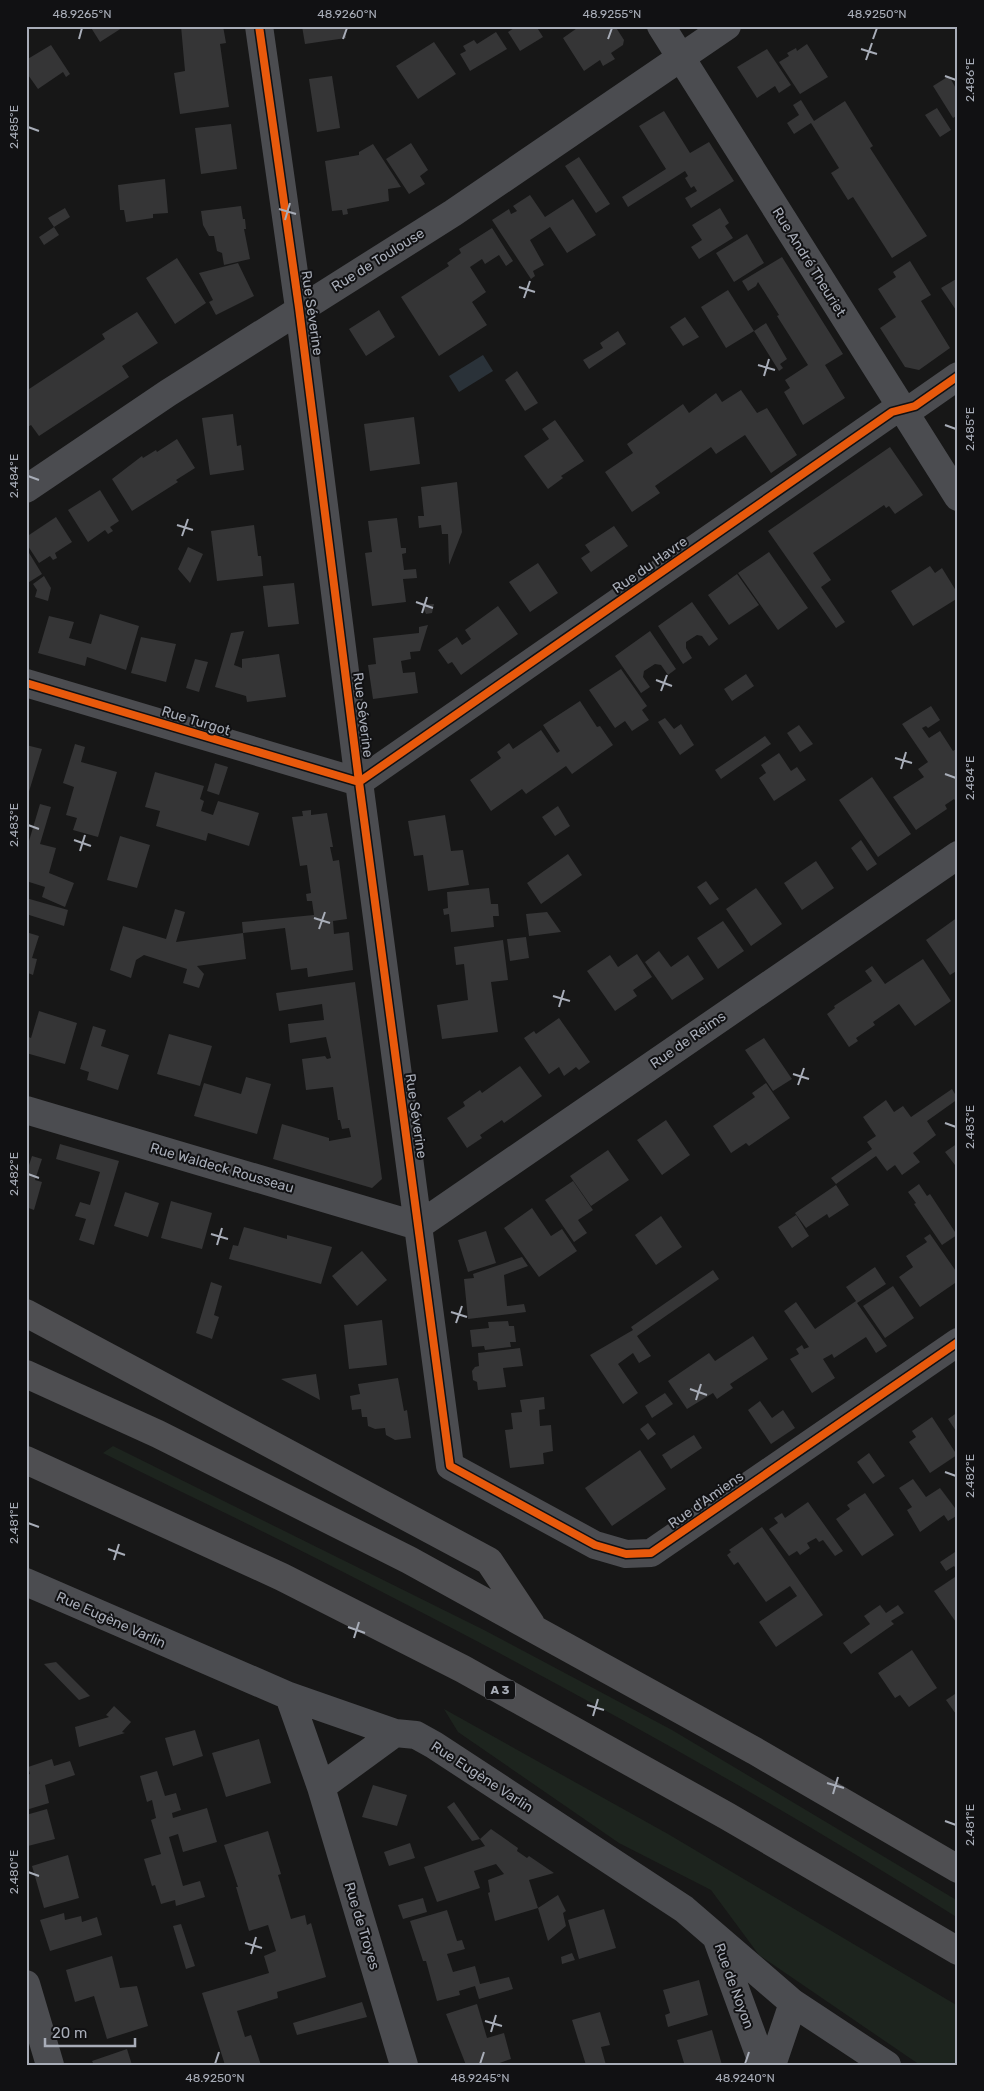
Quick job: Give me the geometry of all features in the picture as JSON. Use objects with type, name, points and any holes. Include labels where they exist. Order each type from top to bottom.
[{"type":"highway","points":[[26,1313],[156,1381],[489,1562],[533,1627]]},
{"type":"highway","points":[[26,1374],[158,1434],[409,1560],[755,1751],[958,1869]]},
{"type":"highway","name":"A 3","points":[[26,1460],[282,1577],[463,1669],[727,1816],[958,1951]]},
{"type":"street","name":"Rue Séverine","points":[[259,26],[300,308],[359,782],[450,1466]]},
{"type":"street","name":"Rue André Theuriet","points":[[661,26],[958,497]]},
{"type":"street","name":"Rue de Toulouse","points":[[26,488],[168,393],[453,213],[727,26]]},
{"type":"street","name":"Rue du Havre","points":[[359,782],[886,416],[892,412],[915,406],[958,376]]},
{"type":"street","name":"Rue Turgot","points":[[26,683],[359,782]]},
{"type":"street","name":"Rue de Reims","points":[[418,1226],[958,855]]},
{"type":"street","name":"Rue Waldeck Rousseau","points":[[26,1110],[418,1226]]},
{"type":"street","name":"Rue d'Amiens","points":[[450,1466],[595,1545],[626,1554],[651,1553],[958,1342]]},
{"type":"street","name":"Rue Eugène Varlin","points":[[26,1582],[289,1696],[395,1733],[416,1736],[434,1745],[684,1908],[793,2003],[888,2065]]},
{"type":"street","name":"Rue de Troyes","points":[[289,1696],[321,1787],[404,2065]]},
{"type":"street","points":[[321,1787],[395,1733]]},
{"type":"street","name":"Rue de Noyon","points":[[715,1935],[763,2065]]},
{"type":"street","points":[[26,1984],[50,2065]]},
{"type":"street","points":[[772,2065],[793,2003]]},
{"type":"shaded area","points":[[483,355],[493,371],[459,392],[449,376]]},
{"type":"shaded area","points":[[113,1446],[484,1630],[672,1730],[958,1901],[958,1918],[735,1783],[583,1698],[322,1561],[103,1453]]},
{"type":"shaded area","points":[[444,1709],[668,1834],[958,2006],[958,2065],[920,2065],[759,1955],[711,1890],[619,1843],[458,1732]]},
{"type":"building","points":[[90,26],[125,26],[100,42]]},
{"type":"building","points":[[181,26],[223,26],[226,43],[220,44],[229,107],[180,114],[174,73],[185,71]]},
{"type":"building","points":[[302,26],[345,26],[346,38],[305,44]]},
{"type":"building","points":[[517,26],[536,26],[543,37],[520,51],[508,32]]},
{"type":"building","points":[[580,26],[615,26],[624,40],[623,45],[611,53],[615,59],[603,66],[600,60],[584,71],[563,38]]},
{"type":"building","points":[[496,32],[507,49],[470,71],[460,54],[466,51],[463,46],[474,40],[477,44]]},
{"type":"building","points":[[434,42],[456,74],[418,99],[396,66]]},
{"type":"building","points":[[807,44],[828,77],[800,94],[779,62],[789,56],[787,53],[796,48],[797,51]]},
{"type":"building","points":[[51,45],[70,74],[66,77],[63,72],[38,89],[26,72],[26,60]]},
{"type":"building","points":[[767,49],[791,85],[779,93],[775,86],[757,98],[737,67]]},
{"type":"building","points":[[332,76],[340,128],[317,132],[309,79]]},
{"type":"building","points":[[949,76],[958,92],[958,115],[953,118],[933,86]]},
{"type":"building","points":[[801,100],[814,121],[845,101],[873,146],[870,148],[927,236],[892,258],[853,197],[848,200],[831,173],[839,168],[811,123],[794,134],[787,123],[799,115],[793,105]]},
{"type":"building","points":[[937,108],[951,130],[940,137],[925,115]]},
{"type":"building","points":[[664,111],[690,153],[709,142],[734,181],[691,208],[685,198],[697,191],[694,186],[691,188],[685,178],[688,176],[685,171],[628,207],[622,197],[666,169],[639,126]]},
{"type":"building","points":[[231,124],[237,169],[201,174],[195,128]]},
{"type":"building","points":[[411,143],[428,170],[420,176],[425,184],[409,194],[386,159]]},
{"type":"building","points":[[373,144],[401,187],[388,189],[389,201],[347,209],[348,214],[343,215],[342,210],[332,211],[325,161],[359,155],[359,152]]},
{"type":"building","points":[[579,157],[610,204],[596,213],[565,166]]},
{"type":"building","points":[[165,179],[168,213],[153,214],[153,218],[126,222],[124,210],[120,210],[118,185]]},
{"type":"building","points":[[530,195],[545,217],[573,199],[596,235],[567,253],[550,227],[530,240],[544,265],[533,271],[535,276],[531,279],[492,220],[509,209],[511,214],[517,211],[513,206]]},
{"type":"building","points":[[241,206],[243,219],[245,219],[246,229],[244,229],[250,259],[224,265],[222,253],[217,251],[214,236],[209,236],[203,225],[201,211]]},
{"type":"building","points":[[65,208],[70,217],[54,227],[48,218]]},
{"type":"building","points":[[720,208],[729,223],[725,226],[733,238],[699,259],[691,247],[702,240],[692,225]]},
{"type":"building","points":[[54,227],[59,235],[44,245],[39,237]]},
{"type":"building","points":[[492,228],[513,261],[506,266],[499,255],[485,264],[482,259],[470,267],[486,292],[472,302],[487,325],[439,356],[401,297],[449,266],[447,263],[461,253],[459,249]]},
{"type":"building","points":[[747,234],[764,263],[734,282],[716,253]]},
{"type":"building","points":[[782,257],[843,354],[825,365],[845,398],[803,425],[784,392],[790,388],[785,380],[808,365],[758,282],[756,286],[748,291],[742,281]]},
{"type":"building","points":[[177,258],[206,303],[175,324],[146,278]]},
{"type":"building","points":[[910,261],[931,295],[921,301],[950,348],[919,370],[905,367],[880,328],[896,317],[878,289],[896,277],[893,272]]},
{"type":"building","points":[[238,263],[254,296],[216,315],[209,302],[213,300],[199,273]]},
{"type":"building","points":[[958,278],[958,313],[941,288]]},
{"type":"building","points":[[728,290],[754,331],[726,348],[701,307]]},
{"type":"building","points":[[379,310],[395,337],[366,356],[349,329]]},
{"type":"building","points":[[137,312],[158,343],[122,366],[129,377],[39,436],[31,425],[26,428],[26,391],[105,339],[102,334]]},
{"type":"building","points":[[685,317],[699,337],[683,346],[670,327]]},
{"type":"building","points":[[766,323],[787,359],[780,364],[783,368],[779,371],[754,331]]},
{"type":"building","points":[[618,331],[626,344],[589,369],[583,360],[603,348],[600,343]]},
{"type":"building","points":[[517,371],[538,403],[525,411],[505,380]]},
{"type":"building","points":[[741,390],[757,413],[767,408],[797,455],[771,473],[745,435],[716,454],[711,447],[655,486],[660,493],[632,512],[605,472],[633,453],[627,444],[683,404],[689,413],[716,393],[722,402]]},
{"type":"building","points":[[233,414],[237,446],[241,445],[244,470],[210,475],[202,418]]},
{"type":"building","points":[[414,417],[420,464],[370,471],[364,424]]},
{"type":"building","points":[[555,420],[584,461],[561,476],[563,478],[548,489],[524,456],[549,439],[542,429]]},
{"type":"building","points":[[177,439],[195,468],[176,480],[178,482],[132,511],[112,479],[142,456],[143,458],[156,450],[157,452]]},
{"type":"building","points":[[890,447],[923,495],[895,514],[889,506],[886,508],[884,505],[813,553],[831,580],[821,587],[845,622],[836,628],[768,531]]},
{"type":"building","points":[[457,482],[462,532],[449,565],[448,534],[442,534],[441,525],[419,528],[418,516],[424,516],[421,487]]},
{"type":"building","points":[[100,490],[119,521],[110,527],[113,531],[108,534],[105,530],[88,542],[68,510]]},
{"type":"building","points":[[56,517],[72,542],[55,553],[57,558],[53,560],[50,556],[39,563],[26,543],[26,537]]},
{"type":"building","points":[[397,518],[401,548],[406,548],[406,553],[402,554],[404,570],[416,569],[417,578],[403,579],[406,602],[372,606],[365,553],[372,552],[368,521]]},
{"type":"building","points":[[254,525],[258,556],[261,556],[263,576],[217,581],[211,531]]},
{"type":"building","points":[[614,526],[628,546],[591,572],[581,558],[590,552],[585,545]]},
{"type":"building","points":[[188,547],[203,554],[190,583],[178,569]]},
{"type":"building","points":[[26,548],[42,574],[26,584]]},
{"type":"building","points":[[769,552],[808,608],[778,630],[738,573]]},
{"type":"building","points":[[538,563],[558,593],[530,612],[509,582]]},
{"type":"building","points":[[930,566],[935,573],[942,568],[958,594],[958,598],[913,626],[891,591]]},
{"type":"building","points":[[737,574],[759,605],[729,625],[708,595]]},
{"type":"building","points":[[44,576],[51,588],[48,601],[35,597],[37,590],[33,584]]},
{"type":"building","points":[[294,583],[299,624],[268,627],[263,586]]},
{"type":"building","points":[[692,602],[718,639],[709,646],[702,636],[697,635],[686,642],[686,648],[692,658],[683,664],[658,626]]},
{"type":"building","points":[[434,604],[432,613],[426,614],[422,605]]},
{"type":"building","points":[[498,606],[518,634],[461,675],[452,662],[448,664],[438,650],[457,637],[462,645],[471,639],[465,630]]},
{"type":"building","points":[[100,614],[139,626],[126,670],[87,657],[85,666],[38,653],[49,616],[74,622],[69,638],[91,644]]},
{"type":"building","points":[[428,625],[420,651],[410,652],[411,659],[401,661],[403,673],[415,672],[418,693],[373,699],[368,665],[376,664],[373,638],[419,633],[419,627]]},
{"type":"building","points":[[244,631],[234,665],[242,668],[242,659],[279,654],[286,697],[247,702],[246,696],[215,687],[231,633]]},
{"type":"building","points":[[650,631],[676,669],[668,675],[661,665],[655,664],[644,671],[643,677],[650,687],[641,693],[615,656]]},
{"type":"building","points":[[141,637],[176,644],[166,682],[131,673]]},
{"type":"building","points":[[195,659],[208,662],[199,692],[186,688]]},
{"type":"building","points":[[621,669],[647,706],[642,710],[649,720],[632,731],[625,721],[615,728],[589,690]]},
{"type":"building","points":[[746,674],[754,686],[732,701],[724,689]]},
{"type":"building","points":[[580,701],[597,727],[600,726],[613,745],[572,774],[566,766],[526,794],[522,789],[491,811],[470,780],[501,758],[497,752],[509,743],[513,749],[541,730],[557,753],[560,751],[543,725]]},
{"type":"building","points":[[931,706],[940,720],[928,728],[926,726],[922,728],[929,738],[940,731],[953,751],[958,748],[958,804],[954,799],[945,805],[947,809],[916,830],[893,797],[924,777],[918,769],[928,762],[902,724]]},
{"type":"building","points":[[665,718],[674,729],[681,724],[694,745],[680,755],[658,722]]},
{"type":"building","points":[[799,725],[813,744],[800,752],[787,733]]},
{"type":"building","points":[[765,736],[771,744],[721,779],[715,770]]},
{"type":"building","points":[[75,744],[85,747],[81,762],[117,772],[98,837],[73,830],[77,818],[66,815],[74,787],[63,783]]},
{"type":"building","points":[[26,745],[42,749],[27,798],[26,797]]},
{"type":"building","points":[[779,753],[791,771],[797,767],[806,780],[774,801],[759,778],[766,773],[761,765]]},
{"type":"building","points":[[215,763],[228,767],[219,795],[207,791]]},
{"type":"building","points":[[155,772],[204,786],[200,799],[204,801],[201,811],[213,815],[218,801],[259,813],[249,846],[208,833],[206,841],[156,826],[160,811],[145,807]]},
{"type":"building","points":[[872,777],[911,834],[878,857],[839,800]]},
{"type":"building","points":[[40,804],[51,807],[40,844],[56,848],[49,873],[74,883],[65,907],[42,897],[45,887],[26,881],[26,851]]},
{"type":"building","points":[[558,806],[570,826],[555,836],[542,817]]},
{"type":"building","points":[[311,810],[311,815],[327,813],[333,847],[330,847],[333,861],[339,860],[347,919],[333,921],[334,934],[349,932],[353,970],[308,977],[307,968],[291,970],[285,928],[243,933],[242,922],[314,915],[312,901],[307,901],[306,894],[311,893],[307,865],[300,866],[292,817],[303,816],[302,811]]},
{"type":"building","points":[[445,815],[451,851],[463,850],[469,885],[428,891],[423,855],[414,856],[408,821]]},
{"type":"building","points":[[120,836],[150,845],[137,888],[107,880]]},
{"type":"building","points":[[861,840],[877,864],[867,871],[851,848]]},
{"type":"building","points":[[568,854],[582,875],[541,904],[527,883]]},
{"type":"building","points":[[816,861],[834,888],[802,910],[784,883]]},
{"type":"building","points":[[706,881],[719,899],[710,905],[697,887]]},
{"type":"building","points":[[489,888],[491,904],[498,904],[499,916],[493,916],[494,927],[451,932],[449,914],[444,915],[443,909],[448,908],[447,892]]},
{"type":"building","points":[[756,888],[782,924],[751,946],[726,909]]},
{"type":"building","points":[[26,898],[68,910],[64,926],[26,914]]},
{"type":"building","points":[[175,909],[185,912],[176,942],[243,933],[246,959],[197,966],[204,974],[199,988],[183,983],[187,969],[144,955],[136,960],[131,978],[110,970],[123,926],[166,939]]},
{"type":"building","points":[[547,912],[561,932],[529,936],[526,914]]},
{"type":"building","points":[[958,917],[958,970],[950,975],[926,940]]},
{"type":"building","points":[[723,921],[744,951],[718,969],[697,938]]},
{"type":"building","points":[[26,932],[39,936],[32,958],[37,959],[33,975],[28,973],[27,977]]},
{"type":"building","points":[[526,937],[529,958],[510,961],[507,939]]},
{"type":"building","points":[[503,940],[508,980],[491,982],[498,1032],[442,1039],[437,1005],[468,1000],[464,964],[456,965],[454,947]]},
{"type":"building","points":[[659,951],[671,967],[688,955],[704,979],[672,1000],[645,962]]},
{"type":"building","points":[[637,954],[652,977],[633,990],[637,996],[615,1011],[587,971],[610,955],[618,967]]},
{"type":"building","points":[[923,959],[951,1001],[915,1026],[899,1004],[873,1022],[875,1025],[856,1038],[858,1041],[849,1047],[827,1014],[835,1008],[834,1006],[872,981],[865,971],[872,966],[885,984]]},
{"type":"building","points":[[355,982],[382,1179],[372,1188],[273,1159],[282,1124],[329,1138],[329,1141],[351,1137],[349,1128],[342,1129],[340,1120],[338,1120],[333,1087],[306,1090],[302,1059],[325,1056],[327,1059],[331,1058],[326,1037],[290,1043],[288,1024],[324,1020],[322,1004],[279,1011],[276,993]]},
{"type":"building","points":[[39,1011],[77,1023],[65,1064],[26,1053],[26,1036],[31,1038]]},
{"type":"building","points":[[559,1018],[590,1062],[579,1070],[576,1067],[564,1076],[559,1067],[549,1074],[524,1038],[534,1031],[536,1034]]},
{"type":"building","points":[[93,1026],[106,1030],[101,1046],[129,1055],[118,1090],[87,1080],[89,1072],[80,1069]]},
{"type":"building","points":[[169,1034],[212,1046],[200,1086],[157,1074]]},
{"type":"building","points":[[764,1038],[792,1079],[773,1091],[745,1050]]},
{"type":"building","points":[[520,1066],[542,1096],[504,1123],[502,1120],[480,1135],[482,1138],[467,1148],[447,1118],[465,1106],[463,1102],[480,1090],[482,1093]]},
{"type":"building","points":[[246,1077],[271,1084],[257,1134],[194,1116],[204,1083],[241,1094]]},
{"type":"building","points":[[766,1083],[790,1118],[749,1146],[746,1143],[731,1153],[713,1126],[755,1097],[752,1093]]},
{"type":"building","points":[[952,1089],[958,1099],[927,1121],[936,1135],[913,1153],[920,1162],[902,1175],[895,1165],[887,1171],[876,1156],[836,1184],[831,1178],[872,1149],[867,1142],[876,1136],[863,1117],[886,1100],[894,1112],[903,1106],[911,1117]]},
{"type":"building","points":[[666,1120],[690,1155],[662,1175],[637,1140]]},
{"type":"building","points":[[958,1143],[958,1169],[945,1152]]},
{"type":"building","points":[[60,1144],[119,1161],[94,1245],[79,1240],[86,1219],[75,1216],[80,1202],[90,1205],[100,1172],[56,1159]]},
{"type":"building","points":[[608,1150],[629,1180],[591,1206],[570,1176]]},
{"type":"building","points":[[32,1156],[42,1159],[35,1180],[42,1182],[34,1210],[26,1207],[26,1174]]},
{"type":"building","points":[[573,1181],[593,1210],[578,1220],[587,1233],[574,1242],[545,1200]]},
{"type":"building","points":[[919,1184],[927,1196],[930,1194],[957,1235],[942,1245],[908,1192]]},
{"type":"building","points":[[836,1185],[849,1205],[829,1218],[827,1214],[806,1228],[795,1213]]},
{"type":"building","points":[[125,1192],[159,1203],[148,1237],[114,1226]]},
{"type":"building","points":[[171,1201],[212,1213],[202,1249],[161,1238]]},
{"type":"building","points":[[532,1208],[551,1236],[562,1229],[577,1251],[539,1277],[504,1228]]},
{"type":"building","points":[[796,1215],[809,1236],[792,1248],[778,1227]]},
{"type":"building","points":[[661,1216],[682,1247],[656,1265],[635,1235]]},
{"type":"building","points":[[244,1227],[287,1239],[287,1235],[332,1247],[321,1284],[229,1259],[233,1245],[238,1246]]},
{"type":"building","points":[[486,1231],[496,1263],[468,1272],[458,1240]]},
{"type":"building","points":[[930,1234],[958,1274],[958,1281],[920,1307],[899,1277],[913,1267],[906,1256],[927,1242],[924,1238]]},
{"type":"building","points":[[362,1251],[387,1280],[357,1306],[332,1276]]},
{"type":"building","points":[[522,1257],[528,1266],[504,1275],[507,1306],[524,1304],[526,1312],[468,1319],[464,1279],[474,1278],[473,1274]]},
{"type":"building","points":[[875,1267],[886,1284],[857,1303],[887,1346],[876,1353],[866,1337],[834,1358],[832,1354],[823,1359],[835,1378],[812,1393],[790,1359],[799,1354],[796,1349],[802,1345],[804,1349],[809,1347],[784,1311],[796,1302],[815,1329],[856,1301],[846,1287]]},
{"type":"building","points":[[713,1270],[719,1279],[637,1336],[651,1356],[639,1363],[633,1353],[618,1364],[638,1393],[623,1404],[590,1355],[633,1330],[631,1327]]},
{"type":"building","points":[[211,1282],[222,1286],[214,1315],[219,1317],[212,1339],[196,1333]]},
{"type":"building","points":[[893,1286],[914,1318],[885,1338],[863,1306]]},
{"type":"building","points":[[382,1320],[387,1365],[349,1369],[344,1325]]},
{"type":"building","points":[[508,1321],[509,1326],[514,1326],[516,1342],[510,1342],[511,1347],[485,1350],[484,1346],[472,1347],[470,1330],[489,1328],[488,1322]]},
{"type":"building","points":[[753,1336],[768,1359],[730,1384],[733,1388],[717,1399],[713,1393],[687,1409],[668,1381],[709,1353],[715,1361]]},
{"type":"building","points":[[520,1348],[523,1366],[503,1368],[506,1387],[478,1390],[477,1382],[473,1380],[472,1371],[475,1367],[479,1366],[478,1353]]},
{"type":"building","points":[[316,1374],[320,1400],[281,1379]]},
{"type":"building","points":[[398,1378],[404,1411],[407,1410],[411,1438],[395,1440],[386,1435],[385,1428],[375,1429],[368,1426],[367,1417],[362,1417],[361,1409],[352,1410],[350,1396],[360,1394],[358,1384]]},
{"type":"building","points":[[665,1393],[673,1404],[652,1418],[645,1406]]},
{"type":"building","points":[[544,1397],[545,1409],[539,1410],[540,1426],[551,1425],[553,1451],[543,1453],[544,1464],[510,1468],[505,1430],[513,1429],[511,1413],[522,1412],[520,1400]]},
{"type":"building","points":[[760,1401],[772,1418],[783,1410],[795,1428],[771,1444],[748,1410]]},
{"type":"building","points":[[958,1412],[958,1434],[948,1419]]},
{"type":"building","points":[[932,1417],[957,1455],[930,1473],[909,1442],[916,1437],[912,1431]]},
{"type":"building","points":[[648,1423],[656,1434],[648,1440],[640,1429]]},
{"type":"building","points":[[694,1435],[702,1448],[671,1469],[662,1455]]},
{"type":"building","points":[[640,1450],[666,1489],[612,1526],[585,1488]]},
{"type":"building","points":[[869,1453],[885,1476],[873,1484],[857,1462]]},
{"type":"building","points":[[913,1479],[926,1497],[940,1488],[958,1512],[958,1515],[948,1521],[944,1515],[920,1532],[907,1510],[912,1507],[899,1488]]},
{"type":"building","points":[[865,1493],[894,1535],[862,1556],[836,1519],[850,1509],[847,1505]]},
{"type":"building","points":[[808,1502],[843,1551],[835,1556],[823,1540],[819,1542],[816,1538],[807,1543],[810,1548],[800,1555],[797,1551],[789,1556],[769,1529],[778,1523],[774,1518],[782,1513],[785,1518]]},
{"type":"building","points":[[762,1527],[823,1615],[776,1647],[759,1622],[797,1596],[790,1586],[766,1602],[738,1562],[734,1565],[727,1555],[731,1552],[729,1550]]},
{"type":"building","points":[[958,1550],[958,1571],[954,1566],[946,1571],[940,1562]]},
{"type":"building","points":[[958,1575],[958,1625],[934,1591]]},
{"type":"building","points":[[880,1605],[886,1613],[898,1605],[904,1613],[891,1621],[894,1624],[851,1654],[843,1643],[870,1624],[864,1616]]},
{"type":"building","points":[[912,1650],[937,1688],[909,1707],[900,1695],[895,1698],[878,1673]]},
{"type":"building","points":[[56,1662],[90,1696],[79,1700],[44,1664]]},
{"type":"building","points":[[958,1692],[958,1717],[946,1700]]},
{"type":"building","points":[[114,1706],[131,1722],[122,1732],[125,1733],[79,1747],[75,1727],[109,1717],[106,1715]]},
{"type":"building","points":[[195,1730],[203,1756],[173,1766],[165,1738]]},
{"type":"building","points":[[259,1739],[271,1783],[226,1797],[212,1753]]},
{"type":"building","points":[[52,1759],[54,1766],[70,1761],[75,1775],[45,1785],[49,1803],[26,1810],[26,1775],[30,1774],[28,1767]]},
{"type":"building","points":[[157,1771],[165,1796],[176,1793],[181,1810],[172,1813],[173,1818],[207,1808],[217,1842],[183,1852],[178,1834],[169,1837],[183,1886],[200,1881],[205,1897],[176,1906],[175,1900],[161,1904],[155,1885],[152,1886],[144,1859],[161,1854],[151,1820],[156,1818],[152,1800],[147,1802],[140,1776]]},
{"type":"building","points":[[373,1785],[407,1795],[397,1826],[362,1817]]},
{"type":"building","points":[[454,1802],[480,1839],[472,1841],[447,1807]]},
{"type":"building","points":[[47,1809],[55,1839],[28,1846],[26,1815]]},
{"type":"building","points":[[491,1829],[518,1848],[517,1851],[527,1858],[529,1856],[554,1873],[529,1880],[538,1908],[495,1921],[488,1893],[490,1892],[488,1880],[504,1874],[496,1864],[474,1871],[480,1888],[437,1902],[424,1867],[485,1846],[480,1839]]},
{"type":"building","points":[[268,1831],[281,1874],[278,1875],[291,1919],[305,1915],[307,1925],[311,1923],[326,1977],[277,1992],[278,1998],[237,2011],[245,2037],[251,2035],[261,2065],[225,2065],[202,1993],[269,1973],[264,1956],[276,1951],[268,1925],[249,1931],[236,1887],[238,1887],[224,1845]]},
{"type":"building","points":[[410,1843],[415,1858],[389,1866],[384,1852]]},
{"type":"building","points":[[68,1855],[79,1898],[44,1908],[32,1866]]},
{"type":"building","points":[[558,1895],[566,1911],[563,1913],[566,1926],[548,1941],[538,1908]]},
{"type":"building","points":[[423,1898],[427,1912],[403,1919],[398,1905]]},
{"type":"building","points":[[604,1909],[616,1948],[579,1959],[568,1920]]},
{"type":"building","points":[[447,1910],[457,1941],[462,1940],[465,1949],[447,1954],[453,1972],[475,1966],[480,1984],[509,1977],[513,1989],[479,1999],[475,1986],[459,1991],[460,1995],[437,2001],[426,1961],[423,1961],[410,1921]]},
{"type":"building","points":[[64,1913],[65,1920],[81,1916],[82,1922],[97,1917],[102,1935],[50,1951],[40,1920]]},
{"type":"building","points":[[181,1924],[195,1966],[186,1969],[173,1926]]},
{"type":"building","points":[[572,1953],[575,1960],[562,1964],[561,1957]]},
{"type":"building","points":[[112,1956],[120,1988],[137,1986],[148,2026],[107,2039],[94,1996],[75,2002],[66,1970]]},
{"type":"building","points":[[699,1980],[708,2015],[668,2027],[665,2015],[670,2013],[663,1990]]},
{"type":"building","points":[[362,2002],[367,2017],[297,2035],[293,2023]]},
{"type":"building","points":[[477,2004],[487,2038],[504,2033],[511,2059],[494,2065],[466,2065],[446,2014]]},
{"type":"building","points":[[600,2012],[610,2045],[601,2047],[606,2065],[586,2065],[572,2020]]},
{"type":"building","points":[[712,2030],[722,2065],[679,2065],[684,2063],[677,2040]]},
{"type":"building","points":[[127,2049],[132,2065],[94,2065],[92,2061]]},
{"type":"cycle path","points":[[259,26],[299,308],[359,782],[450,1466],[595,1545],[626,1554],[651,1553],[958,1342]]},
{"type":"cycle path","points":[[26,683],[359,782],[892,412],[915,406],[958,376]]}]
